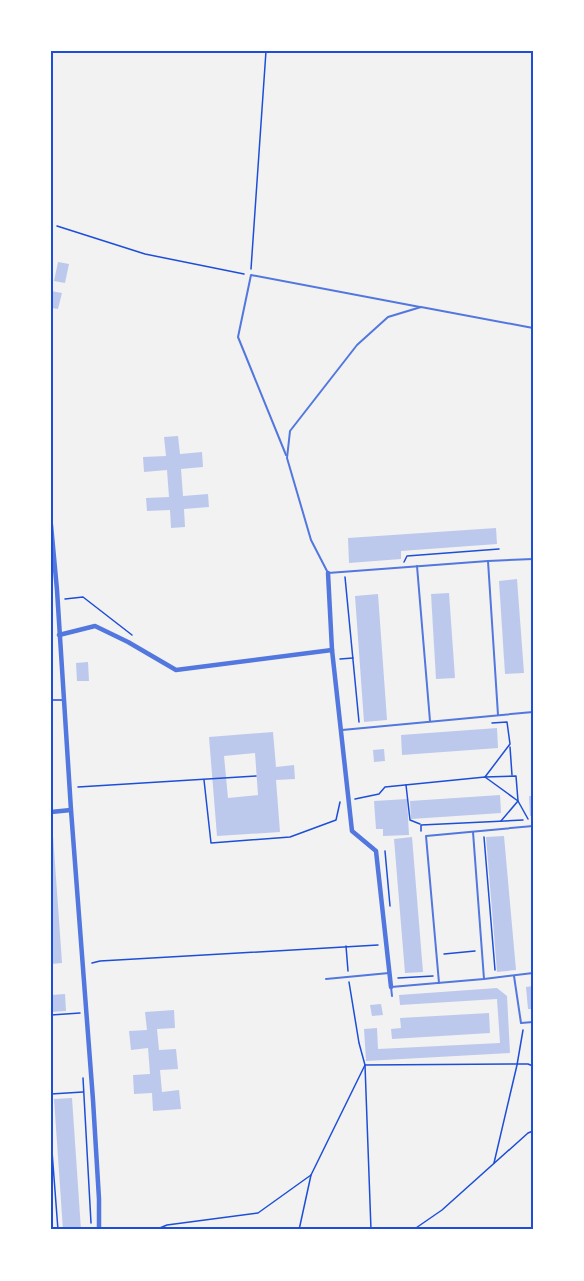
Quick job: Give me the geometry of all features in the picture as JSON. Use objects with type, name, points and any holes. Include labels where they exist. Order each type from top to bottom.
[{"type":"street","points":[[51,525],[99,1188],[99,1230]]},
{"type":"street","points":[[328,573],[332,650],[352,831],[376,851],[391,987]]},
{"type":"street","points":[[59,635],[94,626],[128,642],[176,670],[332,650]]},
{"type":"street","points":[[51,812],[71,810]]},
{"type":"lane","points":[[51,230],[52,224]]},
{"type":"lane","points":[[533,328],[251,275],[238,338],[287,458],[311,540],[328,573],[533,559]]},
{"type":"lane","points":[[287,458],[290,431],[357,345],[388,317],[421,307]]},
{"type":"lane","points":[[488,561],[498,715]]},
{"type":"lane","points":[[417,566],[430,722]]},
{"type":"lane","points":[[51,700],[64,700]]},
{"type":"lane","points":[[341,730],[533,712]]},
{"type":"lane","points":[[439,983],[426,836],[533,826]]},
{"type":"lane","points":[[473,831],[484,979]]},
{"type":"lane","points":[[326,979],[389,973]]},
{"type":"lane","points":[[392,996],[391,987],[533,973]]},
{"type":"lane","points":[[514,976],[521,1023],[533,1022]]},
{"type":"path","points":[[52,224],[145,254],[251,275],[266,51]]},
{"type":"path","points":[[403,562],[406,556],[499,549]]},
{"type":"path","points":[[62,599],[83,597],[135,637]]},
{"type":"path","points":[[342,659],[353,658]]},
{"type":"path","points":[[510,744],[512,776]]},
{"type":"path","points":[[77,787],[256,776]]},
{"type":"path","points":[[351,800],[379,794],[385,787],[485,777],[518,801],[529,820]]},
{"type":"path","points":[[204,780],[211,843],[290,837],[336,820],[340,802]]},
{"type":"path","points":[[406,785],[410,820],[421,825]]},
{"type":"path","points":[[484,831],[495,975]]},
{"type":"path","points":[[83,966],[100,961],[378,945]]},
{"type":"path","points":[[346,946],[348,977],[365,1065],[371,1230]]},
{"type":"path","points":[[436,955],[482,950]]},
{"type":"path","points":[[51,1015],[80,1013]]},
{"type":"path","points":[[494,1163],[517,1065],[524,1023]]},
{"type":"path","points":[[365,1065],[528,1064],[533,1066]]},
{"type":"path","points":[[299,1230],[311,1175],[365,1065]]},
{"type":"path","points":[[51,1094],[84,1092]]},
{"type":"path","points":[[413,1230],[442,1210],[533,1131]]},
{"type":"path","points":[[51,1138],[58,1230]]},
{"type":"path","points":[[155,1230],[167,1225],[258,1213],[311,1175]]},
{"type":"building","points":[[58,262],[69,264],[65,283],[54,281]]},
{"type":"building","points":[[51,291],[62,293],[58,309],[51,308]]},
{"type":"building","points":[[178,436],[180,454],[202,452],[203,467],[181,469],[183,496],[208,494],[209,507],[184,509],[185,527],[171,528],[170,510],[147,511],[146,498],[169,497],[167,470],[144,472],[143,457],[166,456],[164,437]]},
{"type":"building","points":[[496,528],[497,544],[401,551],[401,559],[349,563],[348,538]]},
{"type":"building","points":[[517,579],[524,673],[505,674],[499,581]]},
{"type":"building","points":[[449,593],[455,678],[436,679],[431,594]]},
{"type":"building","points":[[378,594],[387,720],[364,722],[355,596]]},
{"type":"building","points":[[88,662],[89,681],[77,681],[76,663]]},
{"type":"building","points":[[497,728],[498,748],[402,755],[401,735]]},
{"type":"building","points":[[273,732],[276,767],[294,765],[295,779],[276,780],[280,832],[217,836],[209,737]],"holes":[[[255,753],[258,795],[228,798],[224,756]]]},
{"type":"building","points":[[384,749],[385,761],[374,762],[373,750]]},
{"type":"building","points":[[500,795],[501,813],[411,819],[410,801]]},
{"type":"building","points":[[529,796],[533,796],[533,816],[530,816]]},
{"type":"building","points":[[407,799],[409,835],[383,836],[383,829],[376,829],[374,801]]},
{"type":"building","points":[[51,835],[53,835],[62,963],[51,964]]},
{"type":"building","points":[[504,836],[516,970],[497,972],[486,837]]},
{"type":"building","points":[[412,837],[423,972],[405,973],[394,839]]},
{"type":"building","points":[[533,986],[533,1009],[528,1009],[526,987]]},
{"type":"building","points":[[497,988],[507,996],[510,1053],[366,1061],[364,1029],[377,1028],[378,1049],[500,1043],[497,999],[400,1005],[399,995]]},
{"type":"building","points":[[65,994],[66,1011],[51,1012],[51,995]]},
{"type":"building","points":[[381,1004],[383,1015],[372,1016],[370,1005]]},
{"type":"building","points":[[174,1010],[175,1028],[157,1029],[159,1050],[176,1049],[178,1069],[160,1070],[162,1092],[179,1090],[181,1109],[153,1111],[152,1093],[134,1094],[133,1075],[150,1074],[148,1048],[131,1050],[129,1031],[147,1030],[145,1012]]},
{"type":"building","points":[[489,1013],[490,1033],[392,1039],[391,1029],[401,1028],[400,1018]]},
{"type":"building","points":[[72,1098],[81,1230],[63,1230],[54,1099]]}]
